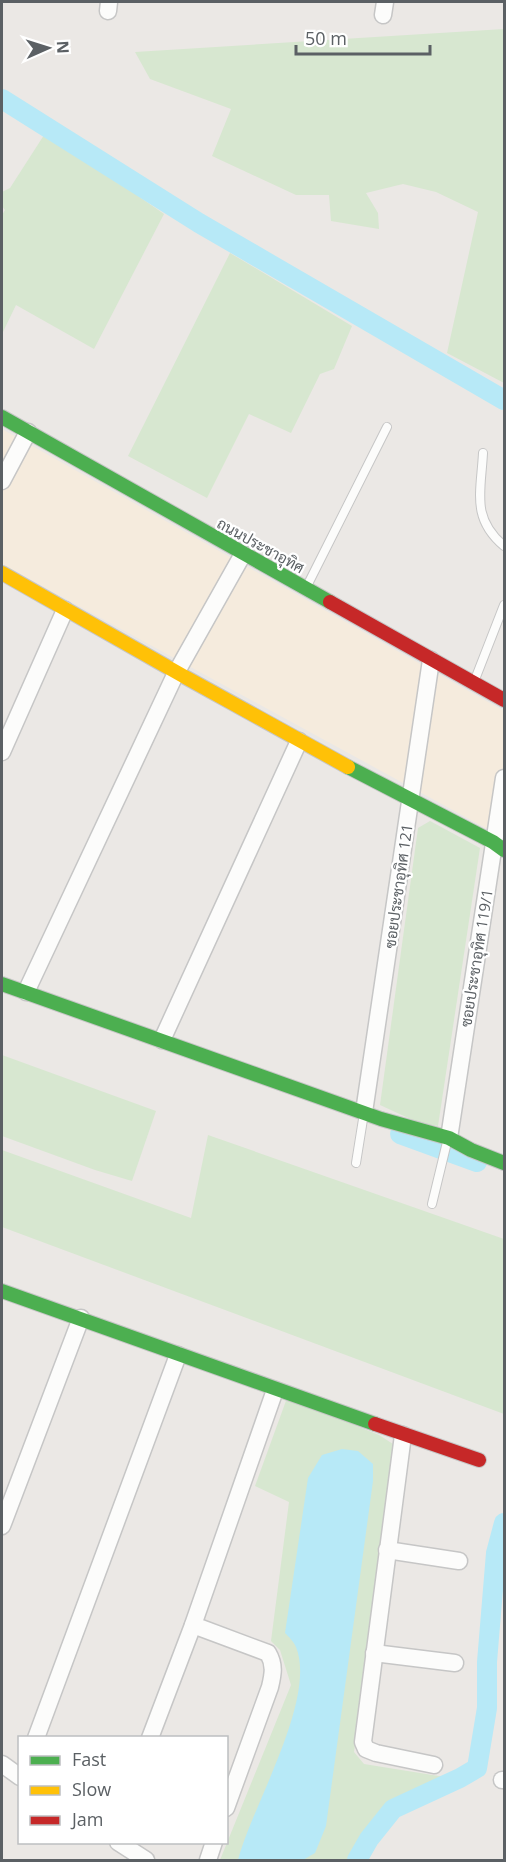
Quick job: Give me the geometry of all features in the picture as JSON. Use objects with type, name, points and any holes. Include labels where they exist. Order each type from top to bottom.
[{"type":"street","name":"ถนนประชาอุทิศ","points":[[2,417],[504,700]]},
{"type":"street","points":[[2,481],[28,432]]},
{"type":"street","points":[[26,992],[176,673],[243,554]]},
{"type":"street","points":[[2,573],[299,741],[499,846]]},
{"type":"street","points":[[2,752],[65,610]]},
{"type":"street","name":"ซอยประชาอุทิศ 121","points":[[364,1112],[431,660]]},
{"type":"street","points":[[162,1040],[299,741]]},
{"type":"street","name":"ซอยประชาอุทิศ 119/1","points":[[448,1138],[499,846],[504,777]]},
{"type":"street","points":[[2,984],[364,1112],[448,1138],[504,1163]]},
{"type":"street","points":[[2,1291],[275,1390],[479,1460]]},
{"type":"street","points":[[2,1526],[81,1318]]},
{"type":"street","points":[[36,1736],[178,1355]]},
{"type":"street","points":[[150,1736],[193,1625],[275,1390]]},
{"type":"street","points":[[403,1435],[363,1742],[366,1749],[376,1753],[434,1765]]},
{"type":"street","points":[[387,1550],[459,1561]]},
{"type":"street","points":[[193,1625],[268,1653],[273,1661],[270,1686],[228,1802]]},
{"type":"street","points":[[374,1653],[455,1663]]},
{"type":"street","points":[[2,1764],[18,1776]]},
{"type":"street","points":[[121,1844],[146,1860]]},
{"type":"street","points":[[208,1860],[213,1844]]},
{"type":"lane","points":[[305,588],[387,428]]},
{"type":"lane","points":[[483,453],[480,513],[485,526],[504,546]]},
{"type":"lane","points":[[474,683],[504,605]]},
{"type":"lane","points":[[356,1163],[364,1112]]},
{"type":"lane","points":[[432,1204],[448,1138]]},
{"type":"shaded area","points":[[2,429],[504,711],[504,838],[2,564]]},
{"type":"green space","points":[[504,29],[504,383],[447,353],[478,212],[436,192],[403,184],[366,193],[378,213],[379,229],[331,221],[329,195],[296,195],[212,156],[231,109],[150,79],[135,52]]},
{"type":"green space","points":[[46,132],[164,214],[94,349],[16,305],[2,334],[2,215],[5,210],[2,206],[2,192],[10,188]]},
{"type":"green space","points":[[230,253],[352,326],[334,369],[320,374],[291,433],[249,414],[207,498],[128,456]]},
{"type":"green space","points":[[430,821],[480,848],[438,1126],[417,1122],[380,1105],[418,828]]},
{"type":"green space","points":[[2,1055],[156,1111],[132,1181],[2,1136]]},
{"type":"green space","points":[[208,1135],[504,1239],[504,1414],[2,1227],[2,1150],[191,1218]]},
{"type":"green space","points":[[287,1398],[379,1435],[393,1444],[396,1459],[354,1752],[364,1764],[445,1777],[391,1802],[357,1848],[351,1860],[220,1860],[291,1685],[280,1650],[271,1641],[289,1502],[255,1486]]},
{"type":"water","points":[[342,1449],[358,1451],[373,1464],[373,1481],[326,1826],[315,1853],[303,1860],[238,1860],[291,1723],[298,1695],[300,1669],[296,1647],[285,1633],[308,1478],[322,1455]]},
{"type":"waterway","points":[[2,99],[199,223],[504,400]]},
{"type":"waterway","points":[[400,1134],[477,1162]]},
{"type":"waterway","points":[[357,1860],[369,1839],[393,1809],[477,1768],[487,1708],[487,1662],[496,1553],[504,1523]]},
{"type":"traffic: fast","points":[[2,417],[330,602]]},
{"type":"traffic: fast","points":[[348,767],[493,842],[504,850]]},
{"type":"traffic: fast","points":[[2,984],[381,1119],[449,1138],[471,1150],[504,1163]]},
{"type":"traffic: fast","points":[[2,1291],[375,1424]]},
{"type":"traffic: slow","points":[[2,573],[348,767]]},
{"type":"traffic: jam","points":[[330,602],[504,700]]},
{"type":"traffic: jam","points":[[375,1424],[479,1460]]}]
